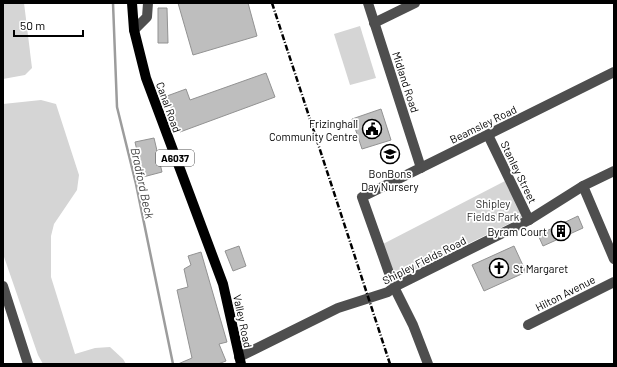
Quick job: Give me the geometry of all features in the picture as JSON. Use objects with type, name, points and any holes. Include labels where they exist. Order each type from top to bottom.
[{"type":"main road","name":"Canal Road","points":[[132,3],[134,30],[152,99],[223,284]]},
{"type":"main road","name":"Valley Road","points":[[223,284],[238,361]]},
{"type":"street","points":[[134,30],[147,17],[148,3]]},
{"type":"street","name":"Midland Road","points":[[368,3],[420,168]]},
{"type":"street","points":[[374,23],[415,3]]},
{"type":"street","name":"Beamsley Road","points":[[391,290],[362,197],[614,72]]},
{"type":"street","name":"Stanley Street","points":[[488,135],[529,220]]},
{"type":"street","name":"Shipley Fields Road","points":[[238,361],[338,308],[357,303],[391,290],[529,220],[583,186],[614,171]]},
{"type":"street","points":[[583,186],[614,259]]},
{"type":"street","name":"Hilton Avenue","points":[[528,325],[614,282]]},
{"type":"street","points":[[3,288],[28,364]]},
{"type":"street","points":[[391,290],[413,325],[428,364]]},
{"type":"green space","points":[[3,3],[24,3],[32,68],[25,75],[3,79]]},
{"type":"green space","points":[[360,26],[376,78],[350,85],[334,34]]},
{"type":"green space","points":[[41,100],[56,104],[79,175],[77,190],[54,224],[51,236],[51,277],[75,354],[95,348],[110,347],[123,359],[126,364],[43,364],[38,355],[3,254],[3,104]]},
{"type":"green space","name":"Shipley Fields Park","points":[[505,181],[523,217],[396,279],[383,244]]},
{"type":"building","points":[[178,3],[248,3],[257,36],[193,55]]},
{"type":"building","points":[[158,8],[167,8],[168,43],[158,43]]},
{"type":"building","points":[[266,73],[275,97],[180,132],[167,96],[186,89],[190,100]]},
{"type":"building","name":"Frizinghall Community Centre","points":[[381,109],[391,140],[362,149],[352,119]]},
{"type":"building","points":[[154,138],[162,172],[143,177],[135,142]]},
{"type":"building","name":"Byram Court","points":[[578,216],[583,228],[543,246],[538,235]]},
{"type":"building","points":[[239,246],[246,266],[233,271],[225,251]]},
{"type":"building","name":"St Margaret","points":[[514,246],[526,272],[484,291],[472,265]]},
{"type":"building","points":[[201,252],[227,342],[219,344],[226,361],[218,364],[178,364],[192,358],[177,290],[188,287],[184,269],[191,265],[188,256]]},
{"type":"waterway","name":"Bradford Beck","points":[[113,3],[117,107],[136,184],[173,364]]},
{"type":"railway","points":[[272,3],[390,364]]},
{"type":"place","name":"Frizinghall Community Centre","points":[[372,129]]},
{"type":"place","name":"BonBons Day Nursery","points":[[390,154]]},
{"type":"place","name":"Byram Court","points":[[561,231]]},
{"type":"place","name":"St Margaret","points":[[499,268]]}]
